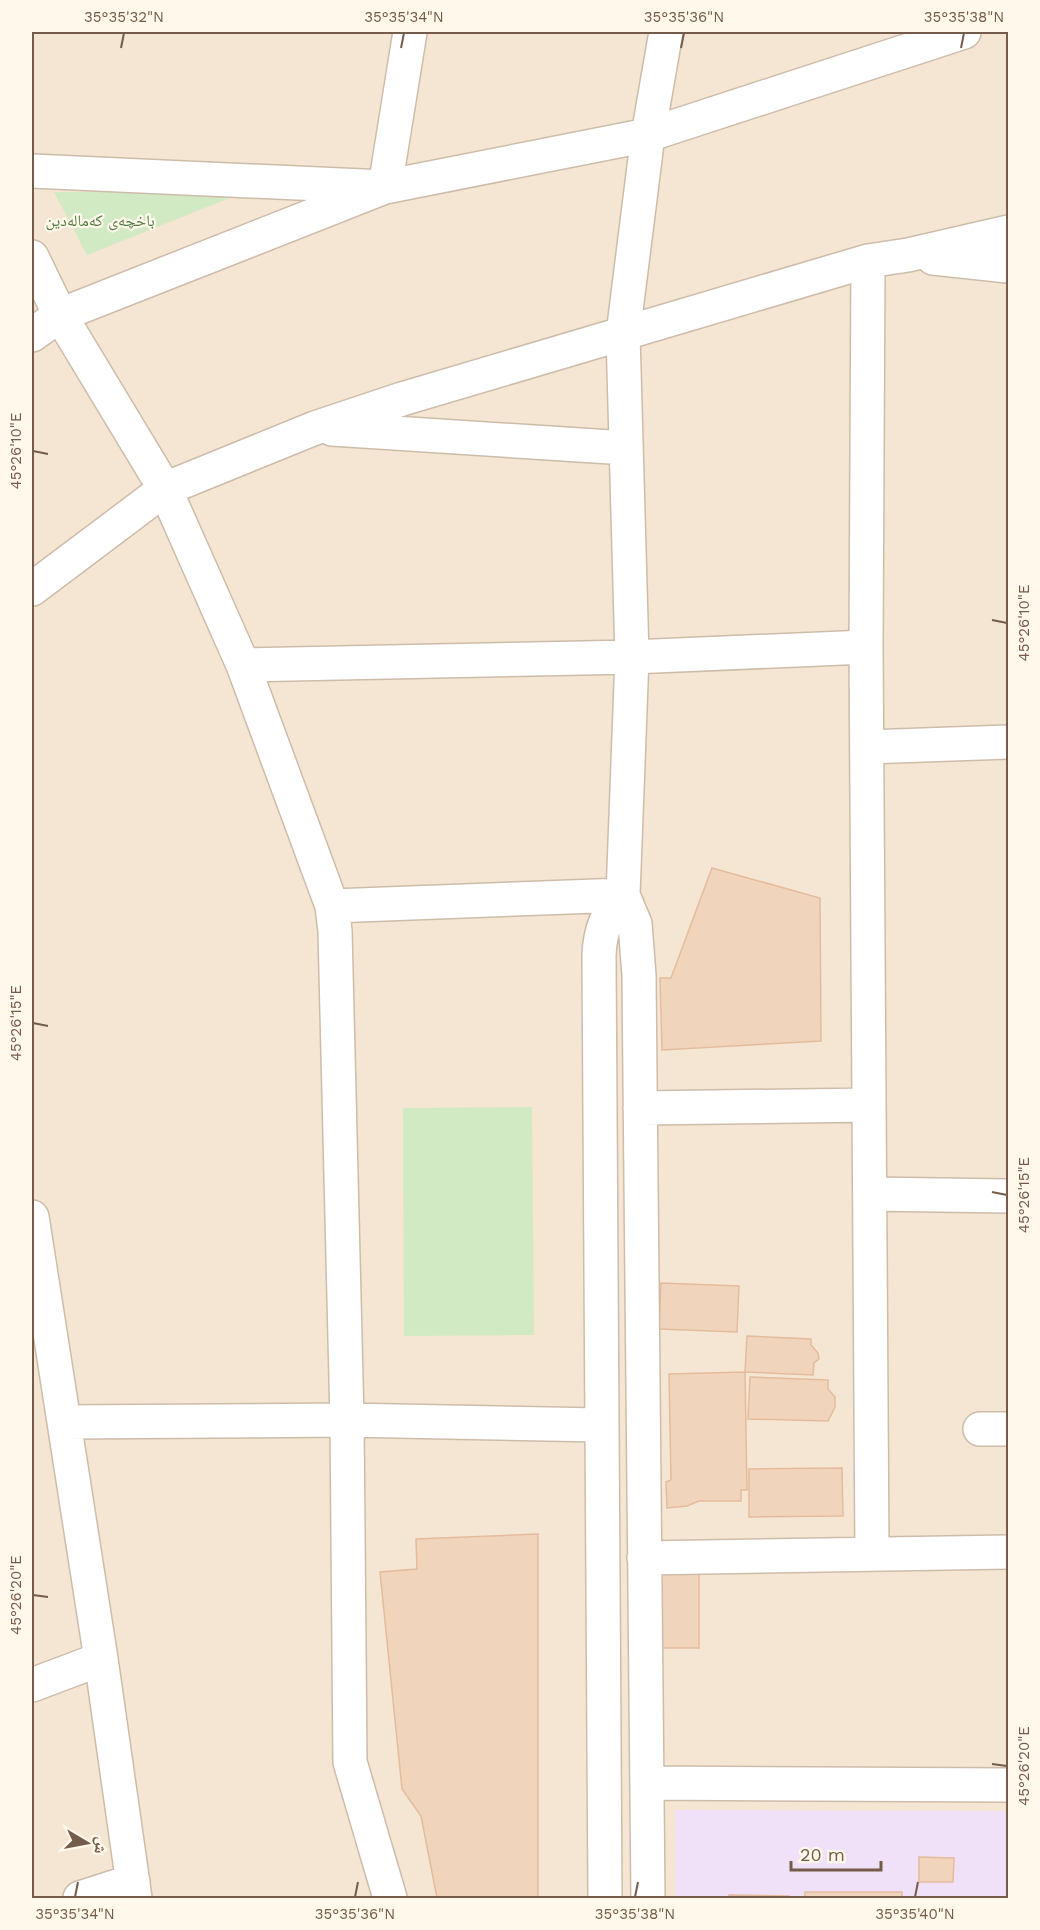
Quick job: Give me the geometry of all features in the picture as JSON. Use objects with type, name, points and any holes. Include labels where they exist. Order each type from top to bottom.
[{"type":"street","points":[[385,187],[410,32]]},
{"type":"street","points":[[648,1899],[638,943],[635,924],[623,895],[632,657],[623,334],[648,135],[666,32]]},
{"type":"street","points":[[32,335],[60,315],[385,187],[648,135],[964,32]]},
{"type":"street","points":[[32,171],[385,187]]},
{"type":"street","points":[[32,589],[165,489],[315,428],[402,399],[868,261],[908,255],[1008,232]]},
{"type":"street","points":[[908,255],[1008,266]]},
{"type":"street","points":[[32,257],[60,315],[165,489],[243,666],[332,906],[335,931],[347,1420],[350,1762],[390,1899]]},
{"type":"street","points":[[868,261],[866,646],[872,1554]]},
{"type":"street","points":[[315,428],[626,448]]},
{"type":"street","points":[[243,666],[632,657],[866,646]]},
{"type":"street","points":[[867,747],[1008,742]]},
{"type":"street","points":[[332,906],[623,895]]},
{"type":"street","points":[[604,1899],[599,955],[600,937],[605,920],[623,895]]},
{"type":"street","points":[[640,1108],[869,1105]]},
{"type":"street","points":[[870,1194],[1008,1196]]},
{"type":"street","points":[[32,1217],[36,1268],[64,1422],[134,1890],[80,1899]]},
{"type":"street","points":[[64,1422],[347,1420],[600,1425]]},
{"type":"street","points":[[644,1558],[1008,1552]]},
{"type":"street","points":[[32,1685],[101,1659]]},
{"type":"street","points":[[647,1783],[1008,1785]]},
{"type":"shaded area","points":[[32,32],[1008,32],[1008,1898],[32,1898]]},
{"type":"shaded area","points":[[675,1810],[1008,1811],[1008,1898],[675,1898]]},
{"type":"green space","name":"باخچەی کەمالەدین","points":[[54,192],[242,193],[87,255]]},
{"type":"green space","points":[[532,1107],[534,1335],[404,1336],[403,1108]]},
{"type":"building","points":[[712,868],[820,898],[821,1041],[662,1050],[660,978],[671,978]]},
{"type":"building","points":[[661,1283],[739,1286],[737,1332],[659,1329]]},
{"type":"building","points":[[747,1336],[811,1339],[811,1345],[818,1353],[819,1359],[814,1363],[813,1375],[745,1372]]},
{"type":"building","points":[[745,1372],[747,1490],[741,1490],[741,1501],[699,1501],[687,1506],[667,1508],[666,1482],[671,1480],[669,1374]]},
{"type":"building","points":[[750,1377],[828,1380],[828,1389],[835,1397],[835,1407],[828,1421],[748,1419]]},
{"type":"building","points":[[842,1468],[843,1516],[749,1517],[749,1469]]},
{"type":"building","points":[[538,1534],[538,1898],[437,1898],[421,1816],[402,1789],[380,1572],[417,1569],[416,1539]]},
{"type":"building","points":[[657,1561],[699,1562],[699,1648],[656,1648]]},
{"type":"building","points":[[919,1857],[954,1858],[953,1882],[919,1882]]},
{"type":"building","points":[[805,1892],[902,1892],[902,1898],[805,1898]]},
{"type":"building","points":[[729,1895],[789,1896],[789,1898],[729,1898]]}]
